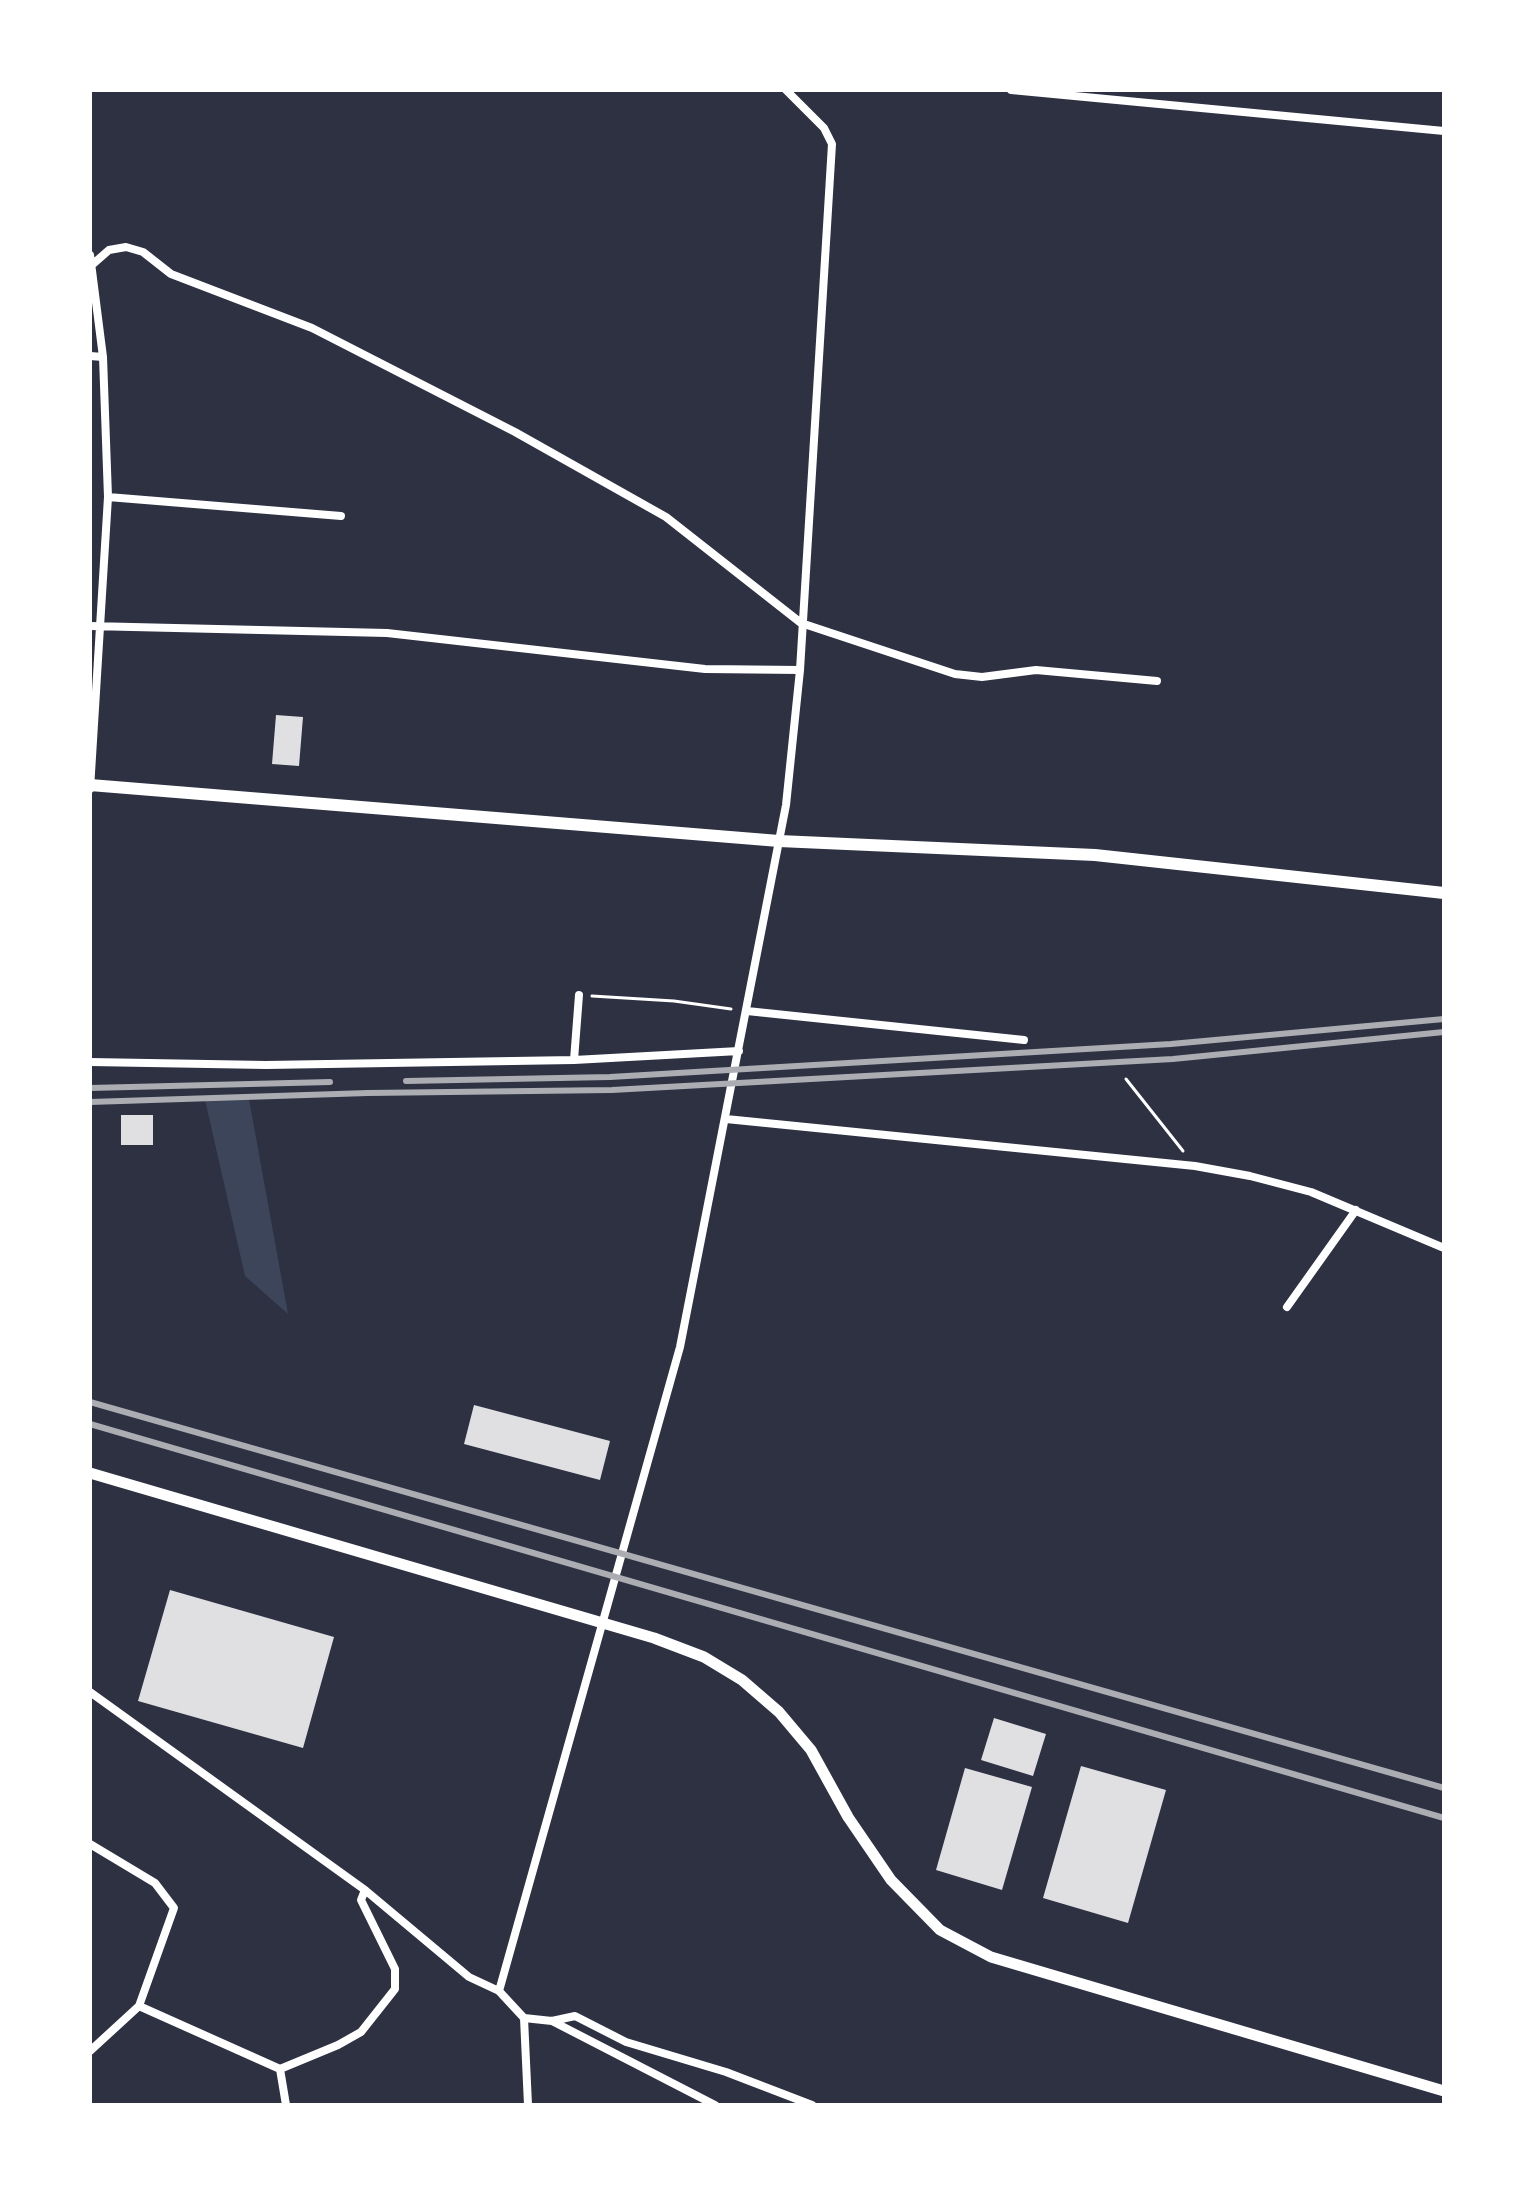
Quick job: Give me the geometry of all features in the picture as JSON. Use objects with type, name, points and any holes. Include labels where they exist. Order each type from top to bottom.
[{"type":"main road","points":[[90,787],[779,841],[1095,855],[1444,893]]},
{"type":"street","points":[[499,1991],[680,1347],[779,841],[800,670],[832,144],[824,128],[786,90]]},
{"type":"street","points":[[1011,90],[1444,131]]},
{"type":"street","points":[[90,787],[108,497],[103,357],[92,259],[109,250],[126,247],[143,252],[171,274],[326,335],[515,432],[666,517],[801,623],[955,674],[982,677],[1036,670],[1157,681]]},
{"type":"street","points":[[90,356],[103,357]]},
{"type":"street","points":[[108,497],[341,516]]},
{"type":"street","points":[[90,626],[387,633],[705,669],[800,670]]},
{"type":"street","points":[[574,1060],[579,995]]},
{"type":"street","points":[[747,1011],[1024,1040]]},
{"type":"street","points":[[90,1062],[266,1065],[574,1060],[739,1051]]},
{"type":"street","points":[[726,1119],[1195,1166],[1311,1192],[1444,1248]]},
{"type":"street","points":[[1287,1307],[1356,1210]]},
{"type":"street","points":[[90,1473],[654,1638],[704,1657],[742,1680],[779,1712],[811,1750],[848,1817],[891,1880],[940,1930],[991,1957],[1444,2091]]},
{"type":"street","points":[[90,1692],[365,1890],[469,1977],[499,1991],[524,2018],[528,2105]]},
{"type":"street","points":[[90,1844],[155,1883],[174,1908],[139,2006],[90,2051]]},
{"type":"street","points":[[139,2006],[280,2069],[296,2065],[361,2032],[395,1989],[395,1969],[361,1900],[365,1890]]},
{"type":"street","points":[[524,2018],[552,2021],[575,2016],[626,2042],[726,2072],[812,2105]]},
{"type":"street","points":[[552,2021],[715,2105]]},
{"type":"street","points":[[280,2069],[286,2105]]},
{"type":"path","points":[[579,995],[674,1001],[747,1011]]},
{"type":"path","points":[[1126,1079],[1195,1166]]},
{"type":"shaded area","points":[[249,1099],[288,1314],[245,1276],[205,1100]]},
{"type":"building","points":[[276,715],[303,717],[299,766],[272,764]]},
{"type":"building","points":[[121,1115],[153,1115],[153,1145],[121,1145]]},
{"type":"building","points":[[474,1405],[610,1441],[600,1480],[464,1444]]},
{"type":"building","points":[[170,1590],[334,1637],[303,1748],[138,1701]]},
{"type":"building","points":[[994,1718],[1046,1734],[1033,1776],[981,1760]]},
{"type":"building","points":[[1081,1766],[1166,1790],[1128,1923],[1043,1898]]},
{"type":"building","points":[[965,1768],[1032,1787],[1002,1890],[936,1870]]},
{"type":"railway","points":[[406,1081],[610,1077],[1171,1044],[1444,1019]]},
{"type":"railway","points":[[90,1102],[368,1093],[612,1090],[1173,1059],[1444,1032]]},
{"type":"railway","points":[[90,1088],[330,1082]]},
{"type":"railway","points":[[90,1402],[1444,1788]]},
{"type":"railway","points":[[90,1424],[1444,1818]]}]
